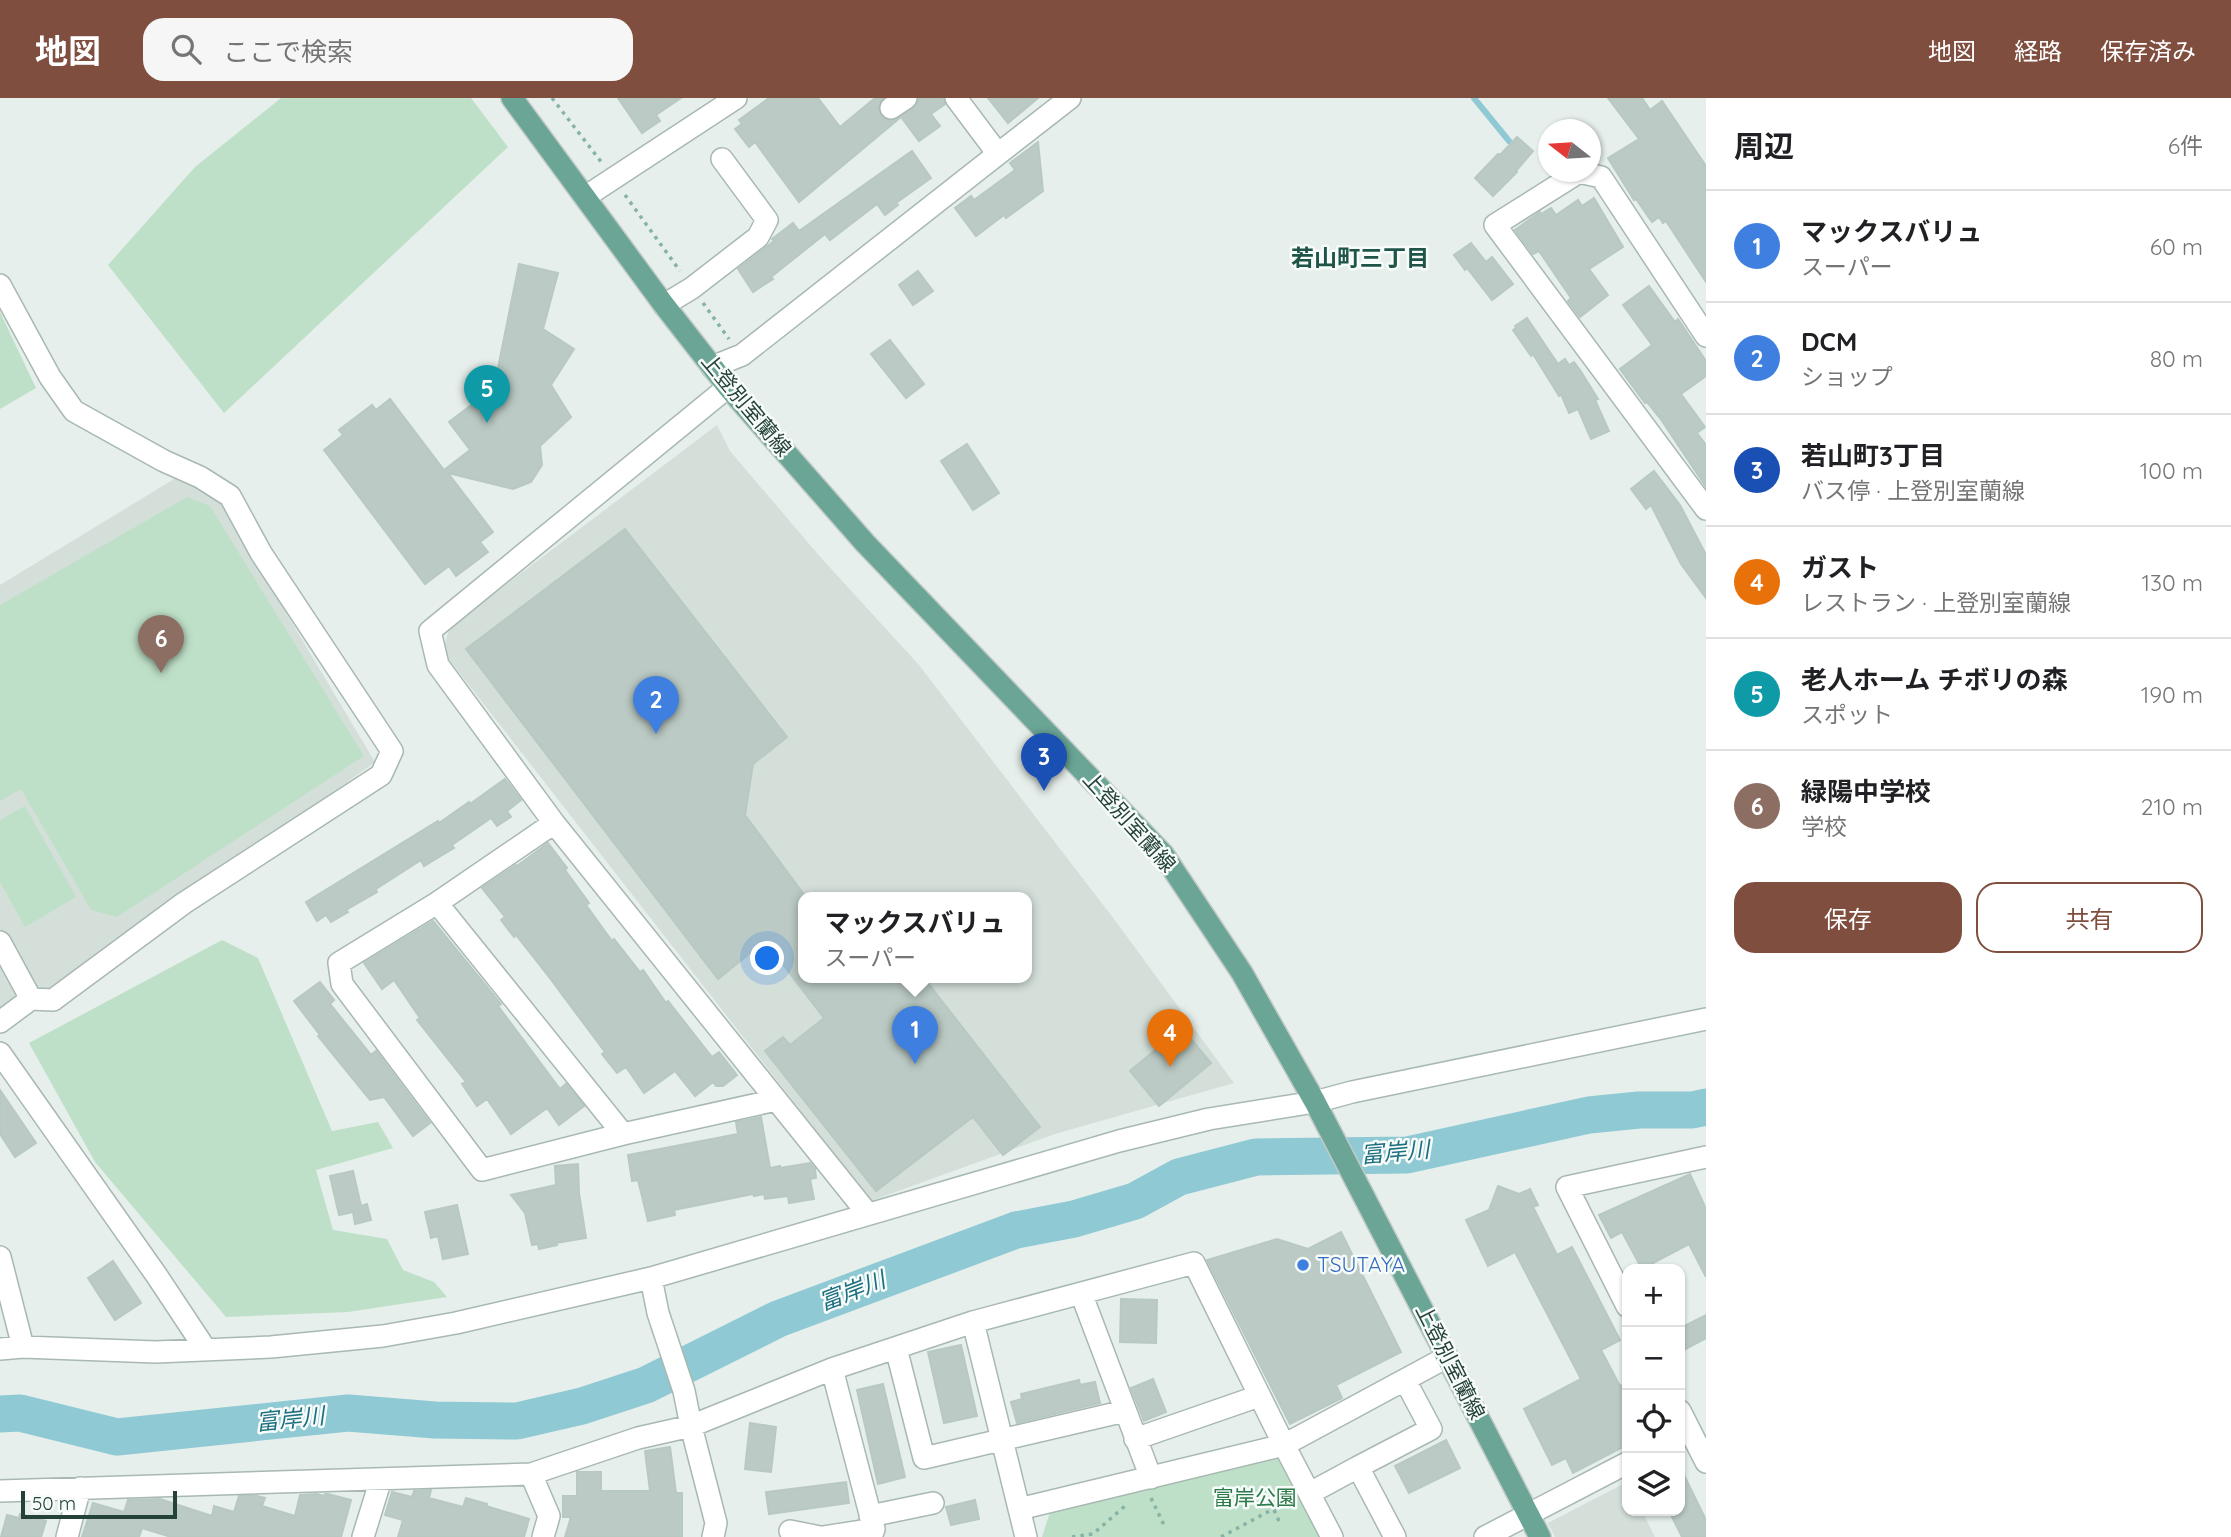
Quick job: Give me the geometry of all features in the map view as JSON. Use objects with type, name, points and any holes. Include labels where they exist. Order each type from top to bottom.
[{"type":"main road","name":"上登別室蘭線","points":[[512,98],[664,305],[728,387],[865,543],[1163,854],[1242,973],[1328,1124],[1540,1537]]},
{"type":"street","points":[[956,98],[998,155]]},
{"type":"street","points":[[712,367],[742,355],[1070,98]]},
{"type":"street","points":[[584,197],[730,100]]},
{"type":"street","points":[[664,305],[692,289],[758,237],[768,220],[722,159]]},
{"type":"street","points":[[1706,336],[1601,177],[1579,172],[1495,225],[1706,509]]},
{"type":"street","points":[[0,285],[50,377],[75,411],[164,461],[200,477],[230,496],[261,553],[392,751],[381,775],[184,903],[53,1000],[31,999],[0,1022]]},
{"type":"street","points":[[728,387],[430,631],[438,665],[554,823],[868,1214]]},
{"type":"street","points":[[554,823],[437,903],[339,963],[342,984],[482,1170],[623,1134],[776,1100]]},
{"type":"street","points":[[437,903],[623,1134]]},
{"type":"street","points":[[0,942],[31,999]]},
{"type":"street","points":[[0,1349],[23,1347],[156,1352],[271,1347],[383,1336],[456,1323],[651,1278],[1119,1141],[1209,1119],[1315,1102],[1706,1019]]},
{"type":"street","points":[[0,1053],[206,1350]]},
{"type":"street","points":[[1622,1296],[1567,1187],[1706,1157]]},
{"type":"street","points":[[0,1257],[23,1347]]},
{"type":"street","points":[[0,1491],[531,1474],[638,1438],[691,1426],[832,1369],[973,1322],[1194,1263],[1284,1445],[1299,1501],[1332,1537]]},
{"type":"street","points":[[651,1278],[658,1313],[684,1391],[716,1523],[713,1537]]},
{"type":"street","points":[[1081,1293],[1135,1439],[1147,1489]]},
{"type":"street","points":[[973,1322],[1026,1537]]},
{"type":"street","points":[[896,1348],[924,1458],[1125,1411]]},
{"type":"street","points":[[1019,1510],[1147,1489],[1284,1445],[1447,1357]]},
{"type":"street","points":[[832,1369],[872,1527]]},
{"type":"street","points":[[1299,1501],[1431,1429],[1405,1380]]},
{"type":"street","points":[[1135,1439],[1259,1396]]},
{"type":"street","points":[[1685,1433],[1706,1462]]},
{"type":"street","points":[[1485,1537],[1622,1466]]},
{"type":"street","points":[[1358,1467],[1395,1537]]},
{"type":"street","points":[[531,1474],[549,1516],[543,1537]]},
{"type":"street","points":[[363,1537],[381,1479]]},
{"type":"street","points":[[67,1537],[80,1488]]},
{"type":"street","points":[[790,1531],[822,1537],[872,1527],[933,1503]]},
{"type":"path","points":[[552,98],[742,355]]},
{"type":"path","points":[[1147,1489],[1164,1525]]},
{"type":"path","points":[[1286,1490],[1299,1501]]},
{"type":"path","points":[[1221,1537],[1273,1509],[1299,1501]]},
{"type":"path","points":[[1072,1537],[1093,1534],[1124,1506],[1133,1503]]},
{"type":"path","points":[[1273,1509],[1279,1521]]},
{"type":"shaded area","points":[[717,425],[730,451],[822,559],[919,665],[1117,923],[1234,1083],[1055,1134],[871,1201],[447,657],[445,643],[450,627]]},
{"type":"shaded area","points":[[179,476],[220,502],[375,762],[52,995],[0,1012],[0,585]]},
{"type":"shaded area","points":[[1622,1485],[1622,1516],[1644,1516],[1655,1537],[1555,1537],[1548,1523]]},
{"type":"green space","points":[[281,98],[471,98],[508,147],[224,413],[108,265],[195,167]]},
{"type":"green space","points":[[0,312],[36,388],[0,409]]},
{"type":"green space","points":[[187,497],[210,506],[364,756],[117,917],[91,910],[21,789],[0,801],[0,605]]},
{"type":"green space","points":[[25,806],[76,897],[25,927],[0,882],[0,820]]},
{"type":"green space","points":[[222,940],[258,958],[332,1131],[378,1122],[393,1148],[316,1170],[333,1230],[387,1239],[403,1270],[434,1282],[447,1297],[348,1312],[226,1317],[95,1162],[29,1043]]},
{"type":"green space","name":"富岸公園","points":[[1268,1455],[1283,1460],[1323,1537],[1042,1537],[1049,1515],[1055,1508]]},
{"type":"building","points":[[618,98],[681,98],[656,115],[660,121],[642,133]]},
{"type":"building","points":[[769,98],[818,98],[840,127],[875,98],[883,98],[878,108],[880,115],[891,121],[913,109],[919,98],[943,98],[945,104],[931,114],[940,126],[919,141],[901,117],[799,202],[755,142],[749,147],[735,129],[742,124],[739,120]]},
{"type":"building","points":[[988,98],[1038,98],[1008,123]]},
{"type":"building","points":[[1608,98],[1642,98],[1650,110],[1662,101],[1706,166],[1706,282],[1666,221],[1663,223],[1659,217],[1652,222],[1636,199],[1634,200],[1608,158],[1639,139]]},
{"type":"building","points":[[1517,137],[1533,151],[1493,196],[1475,178]]},
{"type":"building","points":[[1038,142],[1043,191],[976,236],[955,208],[971,196],[974,200],[1015,170],[1010,163]]},
{"type":"building","points":[[912,151],[931,178],[896,203],[898,205],[885,215],[877,204],[830,240],[825,234],[771,277],[773,279],[753,292],[738,269],[793,223],[799,231]]},
{"type":"building","points":[[1594,198],[1623,247],[1589,269],[1608,295],[1580,317],[1568,301],[1571,298],[1539,251],[1533,254],[1515,230],[1540,212],[1541,214],[1551,208],[1556,215],[1578,200],[1582,206]]},
{"type":"building","points":[[1471,243],[1486,262],[1492,257],[1513,284],[1492,300],[1454,255]]},
{"type":"building","points":[[519,264],[558,273],[543,329],[574,349],[551,385],[571,417],[540,446],[542,465],[531,482],[513,489],[448,473],[493,532],[480,542],[488,552],[456,576],[449,566],[425,584],[324,450],[343,435],[339,430],[372,405],[376,410],[390,399],[444,470],[470,450],[449,422],[494,388]]},
{"type":"building","points":[[918,271],[933,291],[913,305],[899,285]]},
{"type":"building","points":[[1649,286],[1675,322],[1678,319],[1706,361],[1706,376],[1681,394],[1705,427],[1697,433],[1706,445],[1706,487],[1660,418],[1647,402],[1645,403],[1620,369],[1652,345],[1623,305]]},
{"type":"building","points":[[1527,318],[1558,364],[1565,359],[1569,365],[1574,362],[1580,370],[1598,399],[1595,400],[1609,431],[1591,439],[1578,409],[1569,413],[1561,394],[1559,396],[1533,354],[1531,356],[1513,330]]},
{"type":"building","points":[[890,340],[924,384],[906,398],[871,354]]},
{"type":"building","points":[[967,444],[999,493],[973,510],[941,461]]},
{"type":"building","points":[[1654,471],[1680,505],[1706,555],[1706,598],[1681,564],[1651,505],[1646,509],[1631,489]]},
{"type":"building","points":[[625,529],[787,737],[753,764],[745,815],[802,892],[798,892],[798,983],[928,983],[1040,1127],[1003,1155],[973,1117],[876,1191],[765,1051],[783,1037],[790,1045],[824,1018],[765,941],[718,979],[466,649]]},
{"type":"building","points":[[505,779],[521,800],[507,811],[511,817],[497,826],[491,818],[452,845],[454,848],[424,866],[421,860],[376,889],[377,892],[346,910],[348,912],[331,922],[326,915],[317,921],[306,902],[438,821],[439,823],[469,802],[470,804]]},
{"type":"building","points":[[548,843],[567,868],[565,870],[589,903],[586,905],[612,941],[614,939],[640,972],[643,970],[666,1003],[668,1001],[712,1057],[719,1052],[737,1075],[723,1086],[716,1086],[713,1082],[695,1096],[675,1071],[644,1093],[626,1067],[617,1073],[602,1054],[605,1052],[549,977],[501,920],[505,917],[482,888]]},
{"type":"building","points":[[433,921],[501,1004],[498,1006],[560,1089],[566,1084],[584,1106],[559,1125],[547,1108],[511,1134],[487,1099],[477,1106],[462,1084],[466,1082],[417,1020],[420,1018],[394,980],[382,989],[364,963]]},
{"type":"building","points":[[320,982],[334,1000],[330,1004],[371,1055],[376,1051],[430,1123],[413,1136],[384,1097],[370,1100],[318,1036],[320,1035],[294,1001]]},
{"type":"building","points":[[1182,1028],[1211,1063],[1159,1106],[1130,1071]]},
{"type":"building","points":[[0,1090],[36,1143],[15,1157],[0,1134]]},
{"type":"building","points":[[761,1117],[770,1168],[810,1163],[815,1169],[816,1178],[810,1179],[814,1199],[789,1203],[788,1196],[765,1199],[764,1194],[753,1194],[674,1210],[675,1215],[648,1221],[638,1180],[632,1181],[628,1155],[738,1134],[736,1122]]},
{"type":"building","points":[[578,1164],[579,1193],[586,1238],[539,1249],[538,1244],[532,1245],[525,1213],[511,1195],[556,1185],[555,1166]]},
{"type":"building","points":[[353,1171],[361,1206],[367,1204],[371,1220],[355,1224],[353,1212],[339,1215],[330,1176]]},
{"type":"building","points":[[1690,1174],[1706,1209],[1706,1277],[1689,1244],[1651,1264],[1639,1264],[1622,1232],[1611,1238],[1599,1215]]},
{"type":"building","points":[[1498,1186],[1519,1194],[1530,1189],[1538,1205],[1533,1207],[1557,1255],[1572,1247],[1620,1340],[1601,1350],[1620,1386],[1622,1385],[1622,1448],[1573,1473],[1566,1458],[1552,1465],[1524,1409],[1581,1379],[1515,1252],[1488,1266],[1466,1220],[1489,1210]]},
{"type":"building","points":[[457,1205],[468,1254],[443,1259],[438,1236],[431,1238],[425,1212]]},
{"type":"building","points":[[1341,1232],[1401,1352],[1336,1385],[1342,1398],[1290,1424],[1207,1260],[1277,1239],[1308,1249]]},
{"type":"building","points":[[113,1261],[141,1303],[115,1320],[88,1278]]},
{"type":"building","points":[[1121,1299],[1157,1300],[1156,1343],[1120,1342]]},
{"type":"building","points":[[1706,1315],[1706,1338],[1685,1349],[1685,1326]]},
{"type":"building","points":[[961,1345],[977,1416],[944,1423],[928,1352]]},
{"type":"building","points":[[1153,1379],[1166,1412],[1144,1421],[1131,1388]]},
{"type":"building","points":[[1079,1380],[1080,1385],[1095,1382],[1100,1403],[1017,1423],[1011,1402],[1022,1399],[1021,1394]]},
{"type":"building","points":[[883,1384],[905,1477],[878,1484],[857,1390]]},
{"type":"building","points":[[750,1423],[776,1427],[771,1472],[745,1469]]},
{"type":"building","points":[[1446,1440],[1460,1468],[1409,1493],[1395,1466]]},
{"type":"building","points":[[670,1447],[676,1493],[682,1493],[682,1537],[565,1537],[571,1517],[563,1517],[563,1496],[577,1496],[577,1472],[601,1472],[601,1491],[650,1491],[645,1451]]},
{"type":"building","points":[[1685,1477],[1706,1520],[1706,1537],[1682,1537],[1672,1516],[1685,1516]]},
{"type":"building","points":[[846,1482],[849,1503],[769,1514],[766,1492]]},
{"type":"building","points":[[431,1490],[429,1498],[463,1507],[466,1498],[529,1519],[524,1537],[398,1537],[403,1520],[385,1515],[392,1492],[412,1497],[414,1491]]},
{"type":"building","points":[[317,1494],[351,1500],[341,1537],[171,1537],[142,1528],[139,1537],[82,1537],[93,1503],[124,1512],[128,1500],[160,1499],[212,1516],[214,1506],[234,1512],[239,1496],[257,1496],[265,1498],[262,1506],[295,1516],[300,1495]]},
{"type":"building","points":[[975,1500],[979,1519],[951,1525],[946,1507]]},
{"type":"building","points":[[20,1514],[46,1521],[41,1537],[1,1537],[7,1515],[19,1518]]},
{"type":"waterway","points":[[1474,98],[1509,141]]},
{"type":"waterway","name":"富岸川","points":[[0,1414],[20,1413],[117,1437],[348,1413],[435,1420],[517,1421],[582,1406],[646,1385],[778,1319],[1016,1230],[1074,1219],[1135,1201],[1179,1177],[1256,1157],[1407,1155],[1589,1115],[1706,1107]]},
{"type":"place","name":"老人ホーム チボリの森","points":[[487,423]]},
{"type":"place","name":"緑陽中学校","points":[[161,673]]},
{"type":"place","name":"DCM","points":[[656,734]]},
{"type":"place","name":"若山町3丁目","points":[[1044,791]]},
{"type":"place","name":"マックスバリュ","points":[[915,1064]]},
{"type":"place","name":"ガスト","points":[[1170,1067]]},
{"type":"place","name":"TSUTAYA","points":[[1303,1265]]},
{"type":"district","name":"若山町三丁目","points":[[1360,258]]}]
